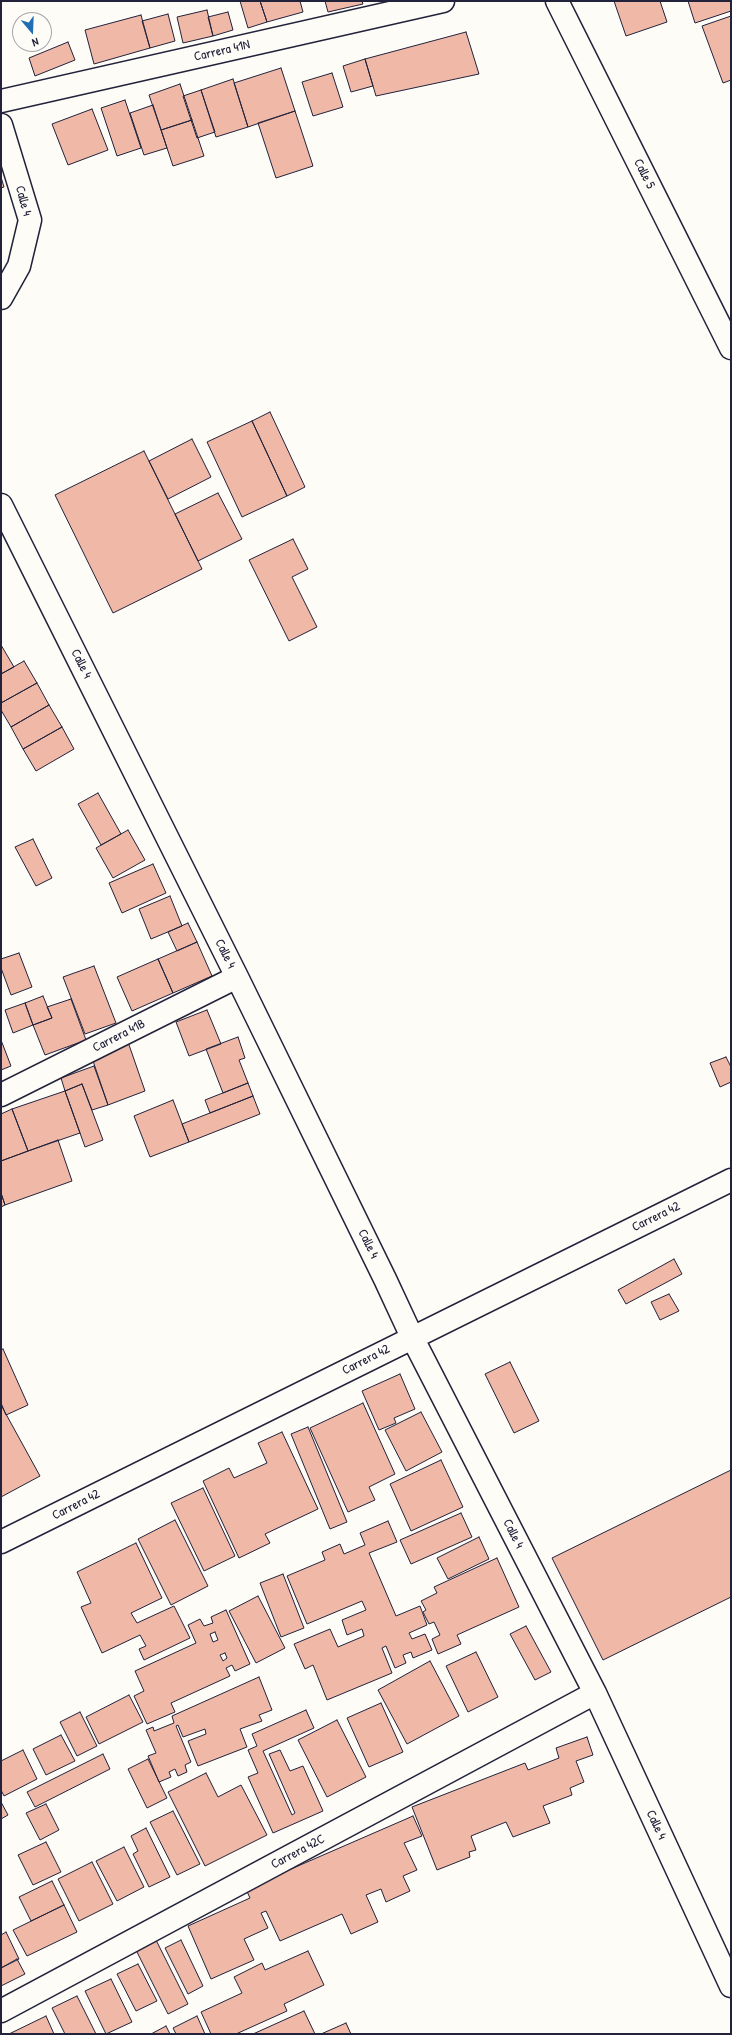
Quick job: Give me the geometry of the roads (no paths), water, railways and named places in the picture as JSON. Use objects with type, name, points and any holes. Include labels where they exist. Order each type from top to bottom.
[{"type":"street","name":"Carrera 41N","points":[[1,101],[443,1]]},
{"type":"street","name":"Calle 5","points":[[557,1],[731,348]]},
{"type":"street","name":"Calle 4","points":[[1,124],[30,220],[19,266],[1,298]]},
{"type":"street","name":"Calle 4","points":[[1,505],[237,977],[412,1337],[595,1693],[731,1986]]},
{"type":"street","name":"Carrera 41B","points":[[1,1095],[237,977]]},
{"type":"street","name":"Carrera 42","points":[[1,1542],[731,1180]]},
{"type":"street","name":"Carrera 42C","points":[[1,2011],[595,1693]]}]
